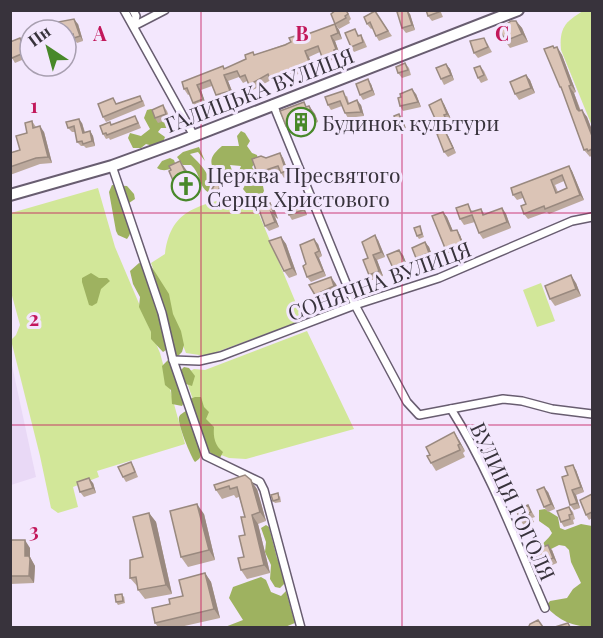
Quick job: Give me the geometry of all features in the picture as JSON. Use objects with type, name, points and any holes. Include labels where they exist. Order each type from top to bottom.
[{"type":"street","points":[[124,10],[194,136]]},
{"type":"street","points":[[134,10],[136,16],[134,26]]},
{"type":"street","points":[[134,26],[165,10]]},
{"type":"street","name":"ГАЛИЦЬКА ВУЛИЦЯ","points":[[10,195],[112,166],[518,10]]},
{"type":"street","points":[[273,104],[354,305],[407,402],[419,415],[503,399],[592,414]]},
{"type":"street","points":[[112,166],[162,313],[173,360],[206,456],[260,482],[302,627]]},
{"type":"street","name":"СОНЯЧНА ВУЛИЦЯ","points":[[173,360],[199,361],[221,356],[354,305],[439,278],[572,221],[592,217]]},
{"type":"street","name":"ВУЛИЦЯ ГОГОЛЯ","points":[[451,409],[470,439],[545,608]]},
{"type":"shaded area","points":[[10,356],[36,477],[11,485],[10,485]]},
{"type":"green space","points":[[583,11],[592,11],[592,126],[561,50],[564,26]]},
{"type":"green space","points":[[151,109],[168,124],[167,128],[161,128],[158,132],[165,137],[163,142],[156,147],[146,144],[141,148],[133,148],[128,138],[130,133],[141,136],[150,129],[144,118],[147,110]]},
{"type":"green space","points":[[241,131],[250,141],[247,146],[252,153],[257,155],[258,160],[252,167],[257,179],[254,183],[263,186],[264,191],[259,200],[262,210],[257,210],[251,200],[251,195],[243,189],[245,185],[240,178],[242,174],[239,171],[241,166],[230,165],[235,178],[232,182],[223,168],[216,171],[211,161],[222,146],[239,146],[237,136]]},
{"type":"green space","points":[[199,147],[205,161],[198,152],[190,154],[208,176],[210,187],[208,192],[194,168],[191,165],[183,165],[177,157],[183,152]]},
{"type":"green space","points":[[170,158],[174,160],[176,166],[166,170],[157,168],[162,161]]},
{"type":"green space","points":[[112,185],[127,186],[134,194],[135,199],[123,207],[131,231],[127,239],[118,235],[116,231],[109,192]]},
{"type":"green space","points":[[98,188],[115,247],[160,353],[185,444],[97,471],[99,477],[73,487],[78,507],[58,513],[51,508],[11,340],[20,325],[11,292],[11,213]]},
{"type":"green space","points":[[242,194],[251,195],[303,320],[206,356],[186,353],[151,263],[165,254],[168,238],[181,217],[191,210]]},
{"type":"green space","points":[[148,261],[169,294],[173,314],[181,331],[184,345],[182,352],[176,358],[166,350],[163,352],[151,339],[151,332],[139,307],[140,297],[133,284],[130,271],[139,263]]},
{"type":"green space","points":[[91,273],[110,281],[101,289],[97,303],[92,306],[89,305],[82,282],[82,278]]},
{"type":"green space","points":[[541,283],[555,321],[537,327],[523,290]]},
{"type":"green space","points":[[307,331],[354,429],[246,459],[229,458],[211,451],[184,374],[194,369],[205,370]]},
{"type":"green space","points":[[168,360],[172,361],[182,385],[179,390],[187,397],[182,406],[172,404],[171,390],[165,385],[162,366]]},
{"type":"green space","points":[[184,367],[189,368],[195,376],[192,386],[183,383],[179,372]]},
{"type":"green space","points":[[201,397],[204,407],[209,412],[206,419],[214,427],[215,441],[223,452],[219,460],[204,444],[198,431],[199,423],[189,408],[190,399]]},
{"type":"green space","points":[[186,411],[199,437],[201,456],[195,462],[180,426],[179,417]]},
{"type":"green space","points":[[545,509],[558,517],[560,528],[565,530],[581,524],[592,526],[592,627],[567,622],[556,616],[546,606],[550,601],[567,598],[581,583],[571,562],[569,550],[565,546],[559,545],[549,550],[538,551],[552,533],[539,521],[539,510]]},
{"type":"green space","points":[[266,525],[269,527],[277,558],[286,577],[285,583],[280,588],[275,587],[270,579],[271,565],[265,552],[266,542],[261,528]]},
{"type":"green space","points":[[261,577],[266,580],[271,592],[281,596],[286,591],[295,623],[285,627],[225,627],[243,620],[229,598],[233,587]]},
{"type":"building","points":[[336,10],[346,10],[348,14],[346,18],[335,24],[331,14]]},
{"type":"building","points":[[407,10],[412,25],[402,28],[397,12]]},
{"type":"building","points":[[426,10],[439,10],[439,12],[428,16]]},
{"type":"building","points":[[375,11],[388,31],[376,36],[370,22],[367,24],[364,17]]},
{"type":"building","points":[[511,21],[516,21],[522,34],[505,41],[500,29]]},
{"type":"building","points":[[335,24],[338,33],[331,36],[335,52],[322,57],[318,46],[305,51],[310,64],[274,76],[269,77],[268,74],[249,85],[245,75],[240,77],[237,71],[224,75],[230,91],[216,95],[210,80],[197,85],[203,99],[193,103],[187,88],[184,89],[182,82],[223,66],[224,69],[246,59],[245,55],[253,52],[254,55],[285,45],[291,42],[289,38],[303,31],[305,35]]},
{"type":"building","points":[[355,29],[358,36],[361,35],[363,42],[351,47],[345,33]]},
{"type":"building","points":[[484,38],[488,47],[474,53],[470,41]]},
{"type":"building","points":[[18,39],[18,55],[12,58],[10,55],[10,42]]},
{"type":"building","points":[[557,47],[577,109],[582,110],[592,136],[592,149],[588,151],[584,150],[561,87],[544,49]]},
{"type":"building","points":[[405,63],[408,70],[398,73],[396,67]]},
{"type":"building","points":[[446,64],[451,75],[441,79],[436,68]]},
{"type":"building","points":[[480,66],[484,75],[478,78],[474,68]]},
{"type":"building","points":[[526,75],[531,88],[515,94],[510,82]]},
{"type":"building","points":[[368,79],[372,90],[360,95],[356,84]]},
{"type":"building","points":[[412,89],[418,102],[400,106],[398,98],[401,97],[400,94]]},
{"type":"building","points":[[343,91],[348,104],[357,100],[361,112],[345,113],[340,101],[328,105],[325,97]]},
{"type":"building","points":[[140,96],[142,101],[103,117],[98,104],[113,98],[116,104]]},
{"type":"building","points":[[441,99],[447,114],[444,115],[446,119],[437,123],[429,105]]},
{"type":"building","points":[[304,102],[306,107],[309,106],[313,115],[286,126],[280,111]]},
{"type":"building","points":[[163,105],[166,114],[155,118],[152,110]]},
{"type":"building","points":[[399,114],[402,124],[397,126],[394,116]]},
{"type":"building","points":[[135,116],[138,123],[107,135],[103,134],[100,126],[110,122],[111,125]]},
{"type":"building","points":[[79,119],[83,133],[90,131],[92,141],[83,144],[82,141],[77,142],[74,126],[68,128],[66,122]]},
{"type":"building","points":[[32,121],[33,128],[40,126],[48,157],[36,158],[10,167],[10,153],[20,150],[16,136],[27,133],[25,123]]},
{"type":"building","points":[[445,131],[453,148],[444,152],[437,134]]},
{"type":"building","points":[[280,153],[286,171],[281,173],[278,166],[257,173],[252,159],[261,156],[266,158]]},
{"type":"building","points":[[180,161],[189,180],[178,185],[174,183],[169,166]]},
{"type":"building","points":[[569,166],[580,195],[545,209],[544,206],[524,214],[521,206],[526,204],[521,192],[513,195],[511,188]],"holes":[[[562,175],[567,188],[556,193],[551,180]]]},
{"type":"building","points":[[215,184],[220,186],[218,192],[212,189]]},
{"type":"building","points":[[299,197],[303,210],[289,215],[284,202]]},
{"type":"building","points":[[270,203],[275,222],[265,226],[258,207]]},
{"type":"building","points":[[468,204],[471,212],[481,209],[483,215],[502,208],[507,222],[479,233],[472,215],[460,219],[456,208]]},
{"type":"building","points":[[443,212],[451,231],[457,230],[462,243],[445,248],[432,216]]},
{"type":"building","points":[[420,226],[422,234],[417,236],[414,228]]},
{"type":"building","points":[[375,235],[381,252],[373,255],[379,271],[369,275],[363,260],[368,258],[362,242]]},
{"type":"building","points":[[281,237],[292,268],[284,271],[269,241]]},
{"type":"building","points":[[314,239],[319,251],[315,253],[323,271],[307,277],[303,266],[306,264],[300,245]]},
{"type":"building","points":[[425,242],[429,253],[416,258],[412,248]]},
{"type":"building","points":[[399,250],[405,263],[393,268],[387,255]]},
{"type":"building","points":[[571,275],[576,289],[550,299],[545,286]]},
{"type":"building","points":[[331,277],[334,286],[315,295],[309,285]]},
{"type":"building","points":[[454,432],[460,444],[458,445],[460,450],[431,463],[426,447]]},
{"type":"building","points":[[494,447],[496,453],[489,456],[486,450]]},
{"type":"building","points":[[131,462],[135,472],[123,477],[118,467]]},
{"type":"building","points":[[573,465],[581,487],[572,490],[577,503],[570,505],[562,477],[568,475],[565,467]]},
{"type":"building","points":[[245,475],[251,480],[260,512],[252,515],[264,565],[241,570],[238,558],[244,557],[239,536],[245,535],[241,517],[245,517],[237,487],[230,489],[229,486],[216,490],[214,485]]},
{"type":"building","points":[[89,478],[93,488],[80,492],[77,482]]},
{"type":"building","points":[[544,487],[551,504],[544,507],[537,490]]},
{"type":"building","points":[[278,493],[279,499],[273,501],[271,495]]},
{"type":"building","points":[[592,494],[592,512],[586,515],[580,500]]},
{"type":"building","points":[[197,504],[209,550],[181,557],[170,511]]},
{"type":"building","points":[[528,505],[531,512],[528,513],[530,517],[521,521],[516,510]]},
{"type":"building","points":[[569,507],[572,514],[569,515],[570,519],[561,522],[557,511]]},
{"type":"building","points":[[149,513],[166,585],[138,590],[136,577],[130,578],[130,560],[143,557],[133,517]]},
{"type":"building","points":[[10,540],[25,540],[25,556],[29,556],[30,559],[29,576],[10,576]]},
{"type":"building","points":[[548,545],[553,558],[539,563],[535,550]]},
{"type":"building","points":[[205,573],[214,609],[155,623],[152,608],[170,604],[169,599],[183,596],[179,580]]},
{"type":"building","points":[[122,594],[123,601],[116,602],[115,595]]},
{"type":"building","points":[[538,620],[543,627],[529,626],[530,624]]},
{"type":"building","points":[[568,623],[570,627],[555,627]]},
{"type":"place","name":"Будинок культури","points":[[301,122]]},
{"type":"place","name":"Церква Пресвятого Серця Христового","points":[[186,186]]}]
